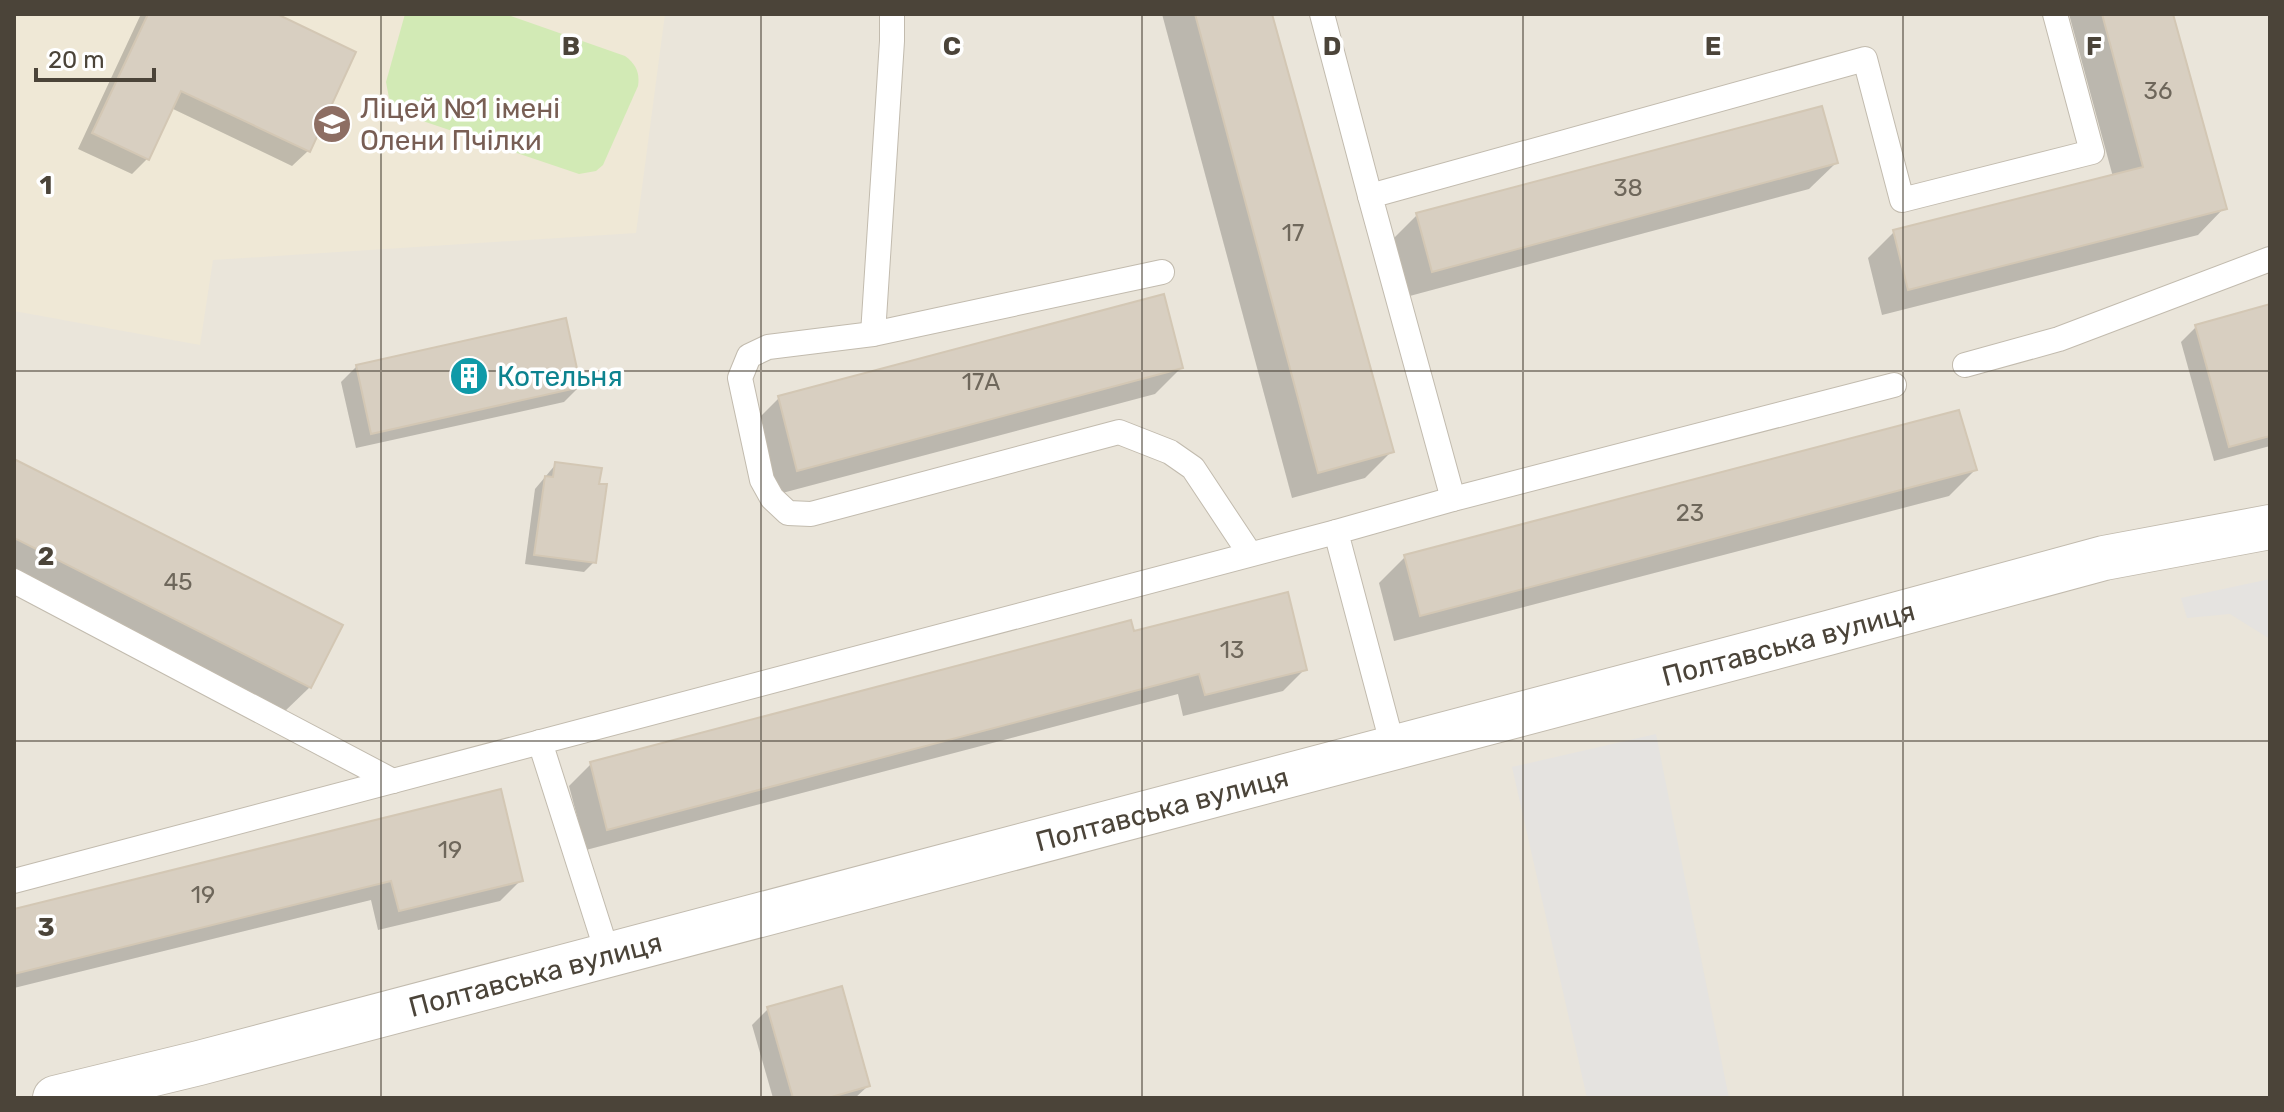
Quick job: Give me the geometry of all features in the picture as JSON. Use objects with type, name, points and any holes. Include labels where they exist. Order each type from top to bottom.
[{"type":"street","name":"Полтавська вулиця","points":[[55,1098],[134,1089],[608,955],[2104,558],[2270,527]]},
{"type":"lane","points":[[873,334],[892,14]]},
{"type":"lane","points":[[1322,14],[1453,499]]},
{"type":"lane","points":[[1370,196],[1865,59],[1902,200],[2092,152],[2055,14]]},
{"type":"lane","points":[[1965,365],[2059,339],[2270,259]]},
{"type":"lane","points":[[1162,272],[873,334],[768,347],[749,356],[740,378],[762,480],[772,498],[788,513],[811,514],[1119,432],[1170,452],[1193,468],[1250,554]]},
{"type":"lane","points":[[14,881],[1894,385]]},
{"type":"lane","points":[[1336,532],[1393,747]]},
{"type":"lane","points":[[14,581],[393,781]]},
{"type":"lane","points":[[540,742],[608,955]]},
{"type":"shaded area","points":[[14,14],[2270,14],[2270,1098],[14,1098]]},
{"type":"shaded area","name":"Ліцей №1 імені Олени Пчілки","points":[[14,14],[665,14],[636,233],[213,260],[200,345],[14,311]]},
{"type":"shaded area","points":[[2270,579],[2270,639],[2230,614],[2187,618],[2181,598]]},
{"type":"shaded area","points":[[1656,734],[1729,1098],[1587,1098],[1512,767]]},
{"type":"green space","points":[[405,14],[505,14],[625,56],[636,69],[638,86],[603,165],[596,171],[579,174],[405,115],[389,98],[386,82]]},
{"type":"building","points":[[148,14],[277,14],[356,52],[310,152],[181,91],[149,160],[92,133]]},
{"type":"building","points":[[1195,14],[1272,14],[1394,452],[1318,473]]},
{"type":"building","points":[[2102,14],[2173,14],[2227,209],[1908,290],[1893,230],[2143,167]]},
{"type":"building","points":[[1822,106],[1838,163],[1432,272],[1416,213]]},
{"type":"building","points":[[1164,294],[1183,368],[797,471],[778,396]]},
{"type":"building","points":[[2270,304],[2270,436],[2229,447],[2195,325]]},
{"type":"building","name":"Котельня","points":[[566,318],[581,387],[371,434],[356,365]]},
{"type":"building","points":[[1959,410],[1977,470],[1420,616],[1404,555]]},
{"type":"building","points":[[14,459],[343,625],[311,688],[14,538]]},
{"type":"building","points":[[555,462],[602,468],[599,484],[607,484],[596,563],[534,555],[545,476],[553,477]]},
{"type":"building","points":[[1288,592],[1307,670],[1205,695],[1199,674],[607,830],[590,762],[1131,620],[1134,631]]},
{"type":"building","points":[[501,789],[523,881],[399,911],[391,881],[14,974],[14,909]]},
{"type":"building","points":[[842,986],[870,1086],[828,1098],[793,1098],[767,1007]]},
{"type":"place","name":"Ліцей №1 імені Олени Пчілки","points":[[332,124]]},
{"type":"place","name":"Котельня","points":[[469,376]]}]
